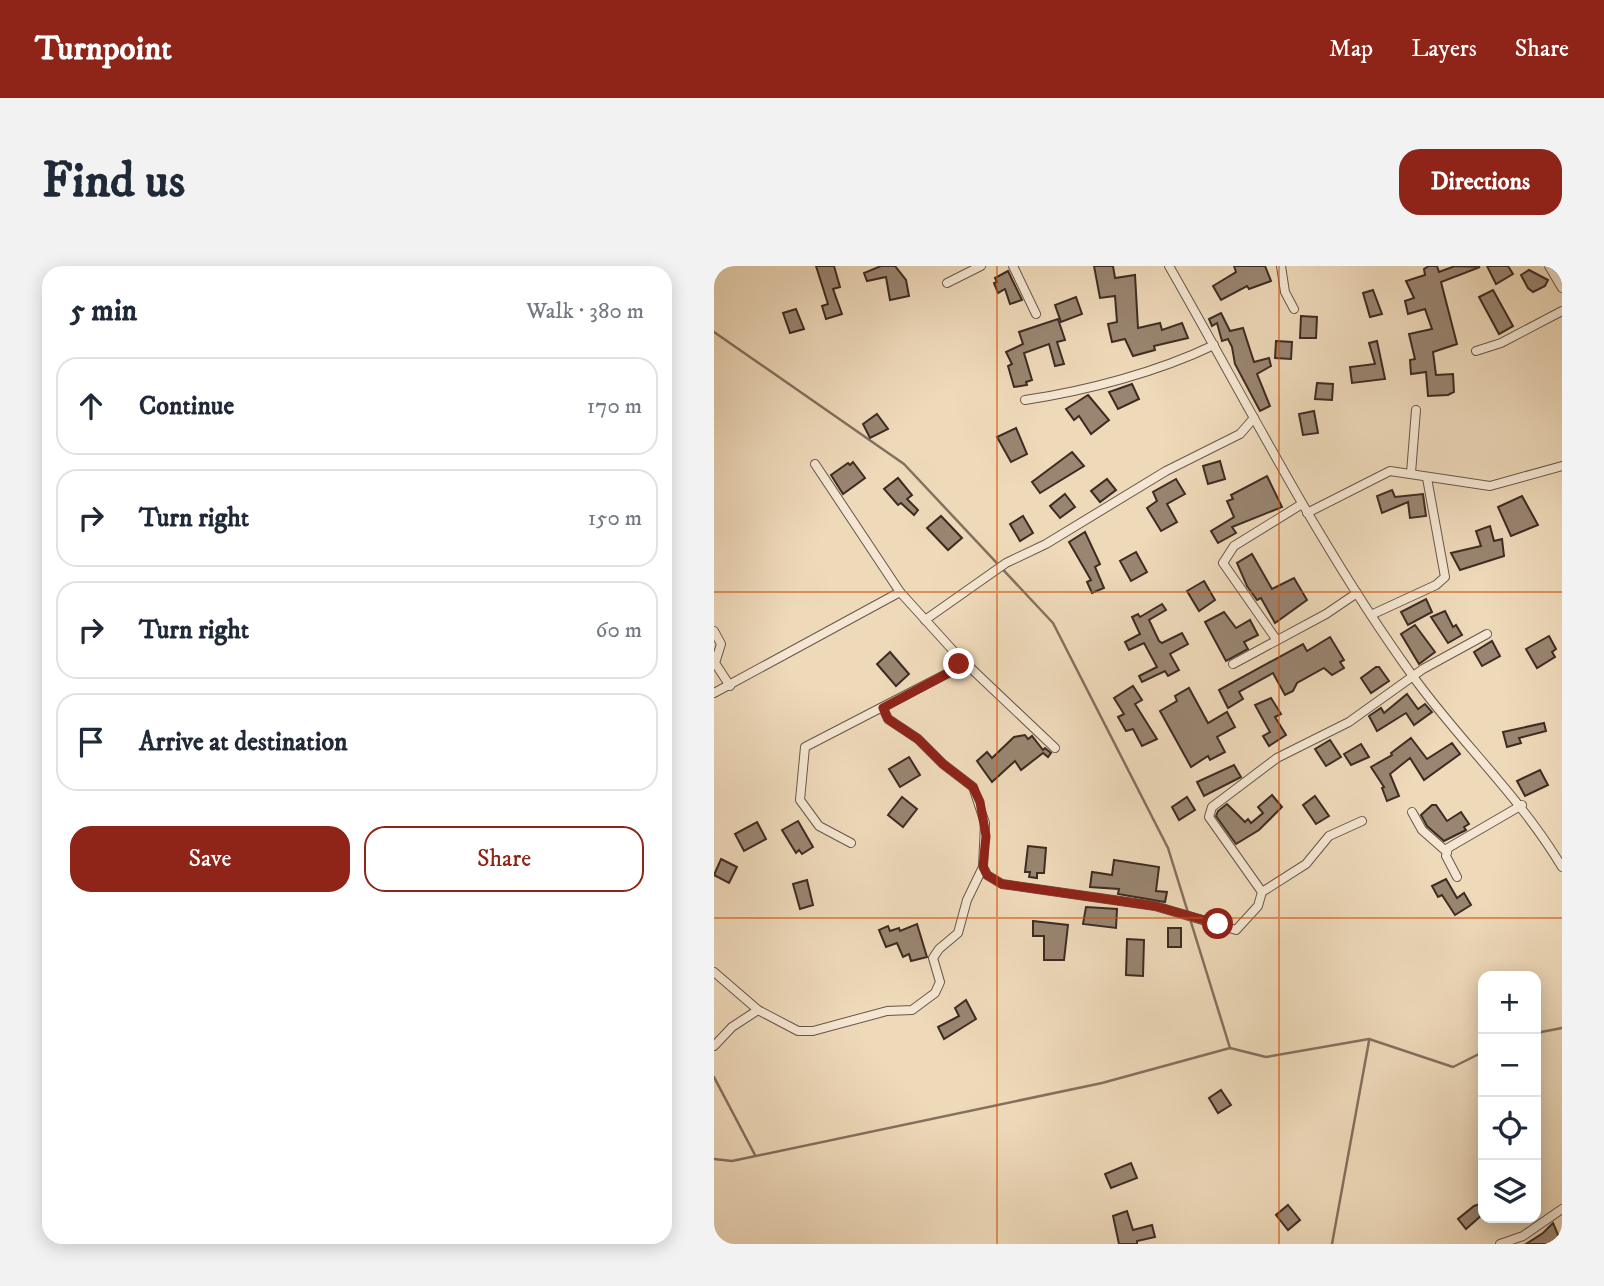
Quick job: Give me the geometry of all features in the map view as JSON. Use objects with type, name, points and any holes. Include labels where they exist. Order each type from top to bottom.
[{"type":"street","points":[[947,283],[981,266]]},
{"type":"street","points":[[1013,266],[1035,313]]},
{"type":"street","points":[[1169,266],[1307,513],[1371,615],[1413,676],[1522,805],[1562,867]]},
{"type":"street","points":[[1280,266],[1285,292],[1294,309]]},
{"type":"street","points":[[1549,266],[1562,288]]},
{"type":"street","points":[[1476,351],[1501,343],[1562,311]]},
{"type":"street","points":[[1025,400],[1065,393],[1176,362],[1214,345]]},
{"type":"street","points":[[1411,472],[1416,410]]},
{"type":"street","points":[[925,620],[1006,563],[1046,544],[1166,471],[1240,434],[1254,418]]},
{"type":"street","points":[[815,464],[900,592],[958,656],[1055,748]]},
{"type":"street","points":[[1307,513],[1380,474],[1411,472],[1427,478],[1490,486],[1562,466]]},
{"type":"street","points":[[1371,615],[1436,585],[1445,577],[1427,478]]},
{"type":"street","points":[[1276,639],[1223,563],[1234,546],[1302,504]]},
{"type":"street","points":[[714,693],[900,592]]},
{"type":"street","points":[[1233,664],[1326,614],[1357,593]]},
{"type":"street","points":[[714,631],[721,644],[715,663],[730,686]]},
{"type":"street","points":[[1262,892],[1209,817],[1209,811],[1277,758],[1349,722],[1413,676],[1487,634]]},
{"type":"street","points":[[851,843],[819,826],[800,800],[805,747],[954,670],[959,664],[958,656]]},
{"type":"street","points":[[714,972],[758,1010],[798,1031],[813,1031],[887,1011],[912,1010],[935,993],[940,982],[933,958],[939,949],[958,933],[967,901],[983,867],[986,836],[978,794],[918,739],[888,719],[883,708]]},
{"type":"street","points":[[1447,852],[1456,842],[1522,805]]},
{"type":"street","points":[[1412,812],[1422,830],[1447,852],[1457,877]]},
{"type":"street","points":[[983,867],[987,875],[1002,884],[1155,906],[1191,914],[1233,931],[1258,906],[1262,892],[1306,864],[1329,836],[1362,821]]},
{"type":"street","points":[[714,1046],[732,1027],[758,1010]]},
{"type":"street","points":[[1500,1244],[1523,1236],[1562,1209]]},
{"type":"building","points":[[816,266],[834,266],[840,287],[833,289],[842,314],[826,319],[822,306],[828,304]]},
{"type":"building","points":[[881,266],[895,266],[906,280],[909,296],[890,300],[886,277],[867,281],[864,273]]},
{"type":"building","points":[[1094,266],[1113,266],[1115,278],[1135,275],[1138,328],[1160,323],[1162,330],[1182,323],[1188,338],[1154,346],[1155,350],[1133,356],[1125,339],[1112,342],[1108,324],[1117,322],[1115,296],[1100,298]]},
{"type":"building","points":[[1234,266],[1265,266],[1271,281],[1249,289],[1247,286],[1221,300],[1213,286],[1236,272]]},
{"type":"building","points":[[1437,266],[1439,272],[1455,266],[1480,267],[1441,282],[1457,344],[1433,352],[1436,375],[1453,374],[1454,392],[1448,395],[1428,396],[1426,372],[1411,374],[1410,360],[1415,359],[1409,334],[1432,329],[1425,309],[1408,314],[1405,301],[1414,298],[1406,281],[1425,275],[1424,269]]},
{"type":"building","points":[[1487,266],[1508,266],[1513,274],[1496,284]]},
{"type":"building","points":[[1529,270],[1548,280],[1545,286],[1533,292],[1528,288],[1521,275]]},
{"type":"building","points":[[1008,271],[1022,300],[1010,304],[1005,289],[998,293],[994,283],[997,282],[995,278]]},
{"type":"building","points":[[1373,290],[1382,314],[1370,317],[1363,293]]},
{"type":"building","points":[[1493,290],[1513,326],[1499,334],[1479,297]]},
{"type":"building","points":[[1076,297],[1082,314],[1061,322],[1055,305]]},
{"type":"building","points":[[796,309],[804,329],[790,333],[783,313]]},
{"type":"building","points":[[1221,313],[1230,331],[1243,328],[1254,362],[1269,358],[1271,366],[1257,374],[1270,406],[1260,411],[1235,364],[1228,339],[1222,341],[1217,323],[1212,326],[1209,319]]},
{"type":"building","points":[[1301,316],[1317,317],[1316,338],[1300,338]]},
{"type":"building","points":[[1058,319],[1065,340],[1057,342],[1064,364],[1055,366],[1049,344],[1024,353],[1032,380],[1026,382],[1027,385],[1014,387],[1008,366],[1012,364],[1006,352],[1023,344],[1019,332]]},
{"type":"building","points":[[1276,341],[1292,342],[1291,359],[1275,358]]},
{"type":"building","points":[[1377,341],[1385,379],[1352,383],[1350,367],[1375,364],[1369,343]]},
{"type":"building","points":[[1317,383],[1333,384],[1332,400],[1315,399]]},
{"type":"building","points":[[1132,384],[1139,399],[1118,409],[1109,392]]},
{"type":"building","points":[[1088,395],[1109,420],[1091,434],[1079,416],[1074,420],[1066,409]]},
{"type":"building","points":[[1314,411],[1318,433],[1303,435],[1299,414]]},
{"type":"building","points":[[877,414],[888,429],[870,438],[863,424]]},
{"type":"building","points":[[1016,428],[1027,454],[1011,462],[997,437]]},
{"type":"building","points":[[1072,452],[1084,466],[1040,493],[1032,482]]},
{"type":"building","points":[[1220,461],[1225,479],[1208,484],[1203,466]]},
{"type":"building","points":[[853,462],[865,478],[843,494],[831,475]]},
{"type":"building","points":[[1267,476],[1282,507],[1232,527],[1236,533],[1218,543],[1211,531],[1234,517],[1227,501],[1233,499],[1231,495]]},
{"type":"building","points":[[898,478],[912,495],[907,499],[918,510],[914,515],[901,503],[898,505],[884,489]]},
{"type":"building","points":[[1107,479],[1116,490],[1100,502],[1091,491]]},
{"type":"building","points":[[1176,479],[1185,494],[1167,504],[1177,522],[1161,531],[1147,508],[1157,501],[1153,492]]},
{"type":"building","points":[[1392,490],[1395,497],[1423,494],[1426,516],[1410,518],[1408,502],[1382,513],[1377,496]]},
{"type":"building","points":[[1065,494],[1075,507],[1060,518],[1050,506]]},
{"type":"building","points":[[1522,496],[1538,525],[1511,536],[1498,507]]},
{"type":"building","points":[[941,516],[962,538],[948,550],[927,528]]},
{"type":"building","points":[[1023,516],[1033,533],[1020,541],[1010,524]]},
{"type":"building","points":[[1490,526],[1494,541],[1502,539],[1504,556],[1460,570],[1451,553],[1481,546],[1476,531]]},
{"type":"building","points":[[1085,532],[1100,564],[1095,567],[1104,588],[1092,593],[1087,582],[1091,580],[1069,542]]},
{"type":"building","points":[[1136,552],[1147,572],[1131,581],[1120,561]]},
{"type":"building","points":[[1252,554],[1272,589],[1294,578],[1307,600],[1275,623],[1261,598],[1257,600],[1247,586],[1237,563]]},
{"type":"building","points":[[1204,581],[1215,600],[1199,611],[1187,591]]},
{"type":"building","points":[[1426,599],[1432,612],[1408,625],[1401,612]]},
{"type":"building","points":[[1162,604],[1166,610],[1149,620],[1159,641],[1162,643],[1182,633],[1188,644],[1170,654],[1179,670],[1168,676],[1165,671],[1142,682],[1139,676],[1157,667],[1144,643],[1129,650],[1125,642],[1140,634],[1132,617],[1138,614],[1140,617]]},
{"type":"building","points":[[1445,611],[1453,627],[1456,625],[1462,635],[1448,643],[1431,617]]},
{"type":"building","points":[[1224,612],[1236,628],[1250,620],[1258,635],[1244,642],[1248,649],[1226,661],[1205,622]]},
{"type":"building","points":[[1415,625],[1435,652],[1419,664],[1401,634]]},
{"type":"building","points":[[1549,636],[1556,649],[1552,652],[1555,657],[1537,668],[1526,649]]},
{"type":"building","points":[[1330,637],[1344,660],[1340,662],[1344,668],[1332,675],[1324,668],[1297,683],[1293,691],[1285,695],[1273,673],[1239,692],[1243,699],[1228,708],[1219,690],[1303,644],[1307,651]]},
{"type":"building","points":[[1492,641],[1500,656],[1482,666],[1474,652]]},
{"type":"building","points":[[890,652],[909,674],[896,686],[877,664]]},
{"type":"building","points":[[1379,667],[1389,681],[1371,693],[1361,678]]},
{"type":"building","points":[[1133,686],[1142,700],[1135,704],[1157,739],[1142,746],[1133,729],[1126,731],[1118,717],[1124,714],[1114,698]]},
{"type":"building","points":[[1189,688],[1208,723],[1227,712],[1235,727],[1217,737],[1225,752],[1210,760],[1208,756],[1191,767],[1160,711],[1177,701],[1175,696]]},
{"type":"building","points":[[1407,694],[1418,709],[1425,704],[1432,712],[1414,725],[1406,713],[1377,731],[1369,716],[1381,708],[1384,713]]},
{"type":"building","points":[[1271,698],[1281,714],[1275,717],[1286,735],[1269,746],[1263,736],[1270,732],[1255,705]]},
{"type":"building","points":[[1544,723],[1546,731],[1519,738],[1521,743],[1507,747],[1503,732]]},
{"type":"building","points":[[1025,735],[1028,739],[1032,736],[1043,750],[1045,748],[1051,753],[1048,757],[1043,753],[1021,770],[1015,761],[992,782],[977,761],[987,752],[992,758],[1014,737]]},
{"type":"building","points":[[1411,738],[1427,759],[1452,743],[1460,754],[1424,780],[1410,758],[1390,774],[1399,796],[1387,801],[1382,788],[1384,787],[1371,767],[1392,755],[1391,753]]},
{"type":"building","points":[[1330,740],[1341,757],[1326,766],[1315,749]]},
{"type":"building","points":[[1361,744],[1369,757],[1351,765],[1344,754]]},
{"type":"building","points":[[909,757],[920,775],[900,787],[889,769]]},
{"type":"building","points":[[1234,765],[1241,777],[1204,796],[1197,782]]},
{"type":"building","points":[[1540,770],[1548,785],[1525,796],[1517,781]]},
{"type":"building","points":[[1272,795],[1282,807],[1259,830],[1236,844],[1216,816],[1218,811],[1227,804],[1245,822],[1248,819],[1251,823],[1263,813],[1258,807]]},
{"type":"building","points":[[1315,796],[1329,816],[1316,824],[1303,805]]},
{"type":"building","points":[[902,797],[917,809],[903,827],[888,815]]},
{"type":"building","points":[[1187,797],[1195,810],[1179,820],[1172,807]]},
{"type":"building","points":[[1432,805],[1436,805],[1447,821],[1461,812],[1469,824],[1464,827],[1466,830],[1444,841],[1427,826],[1421,815]]},
{"type":"building","points":[[798,821],[813,847],[802,854],[799,850],[796,853],[782,830]]},
{"type":"building","points":[[757,822],[766,839],[744,851],[735,834]]},
{"type":"building","points":[[1028,846],[1046,848],[1044,873],[1037,873],[1037,878],[1029,877],[1030,872],[1025,872]]},
{"type":"building","points":[[721,859],[737,867],[729,883],[714,875]]},
{"type":"building","points":[[1114,860],[1159,867],[1156,891],[1167,892],[1165,902],[1118,894],[1119,889],[1090,887],[1092,872],[1112,875]]},
{"type":"building","points":[[1446,879],[1457,898],[1464,893],[1471,905],[1455,915],[1442,895],[1438,897],[1432,886]]},
{"type":"building","points":[[807,880],[813,905],[800,909],[793,884]]},
{"type":"building","points":[[1086,907],[1117,909],[1116,928],[1083,924]]},
{"type":"building","points":[[1033,921],[1068,925],[1064,960],[1044,960],[1044,936],[1033,936]]},
{"type":"building","points":[[917,924],[927,957],[911,961],[909,954],[903,957],[897,943],[886,947],[879,930],[888,926],[890,931],[899,928],[900,931]]},
{"type":"building","points":[[1168,928],[1181,928],[1181,947],[1168,947]]},
{"type":"building","points":[[1127,939],[1144,940],[1143,976],[1126,975]]},
{"type":"building","points":[[966,1000],[976,1019],[944,1039],[938,1027],[959,1016],[955,1008]]},
{"type":"building","points":[[1221,1090],[1231,1105],[1218,1113],[1209,1098]]},
{"type":"building","points":[[1131,1163],[1137,1178],[1111,1188],[1105,1174]]},
{"type":"building","points":[[1288,1205],[1300,1220],[1288,1230],[1276,1215]]},
{"type":"building","points":[[1478,1205],[1478,1218],[1466,1229],[1458,1219]]},
{"type":"building","points":[[1127,1211],[1133,1230],[1152,1225],[1155,1237],[1137,1241],[1137,1244],[1119,1244],[1113,1216]]},
{"type":"building","points":[[1553,1223],[1562,1244],[1526,1244],[1543,1233]]},
{"type":"waterway","points":[[714,332],[904,464],[1053,623],[1168,848],[1230,1048]]},
{"type":"waterway","points":[[1541,1032],[1562,1028]]},
{"type":"waterway","points":[[714,1159],[732,1161],[1102,1083],[1230,1048],[1266,1057],[1369,1039],[1453,1067],[1478,1054]]},
{"type":"waterway","points":[[1332,1244],[1369,1041]]},
{"type":"waterway","points":[[714,1077],[755,1155]]},
{"type":"route","points":[[959,664],[954,670],[913,689],[883,708],[888,719],[918,739],[978,794],[986,836],[983,867],[987,875],[1002,884],[1155,906],[1191,914],[1218,924]]}]
